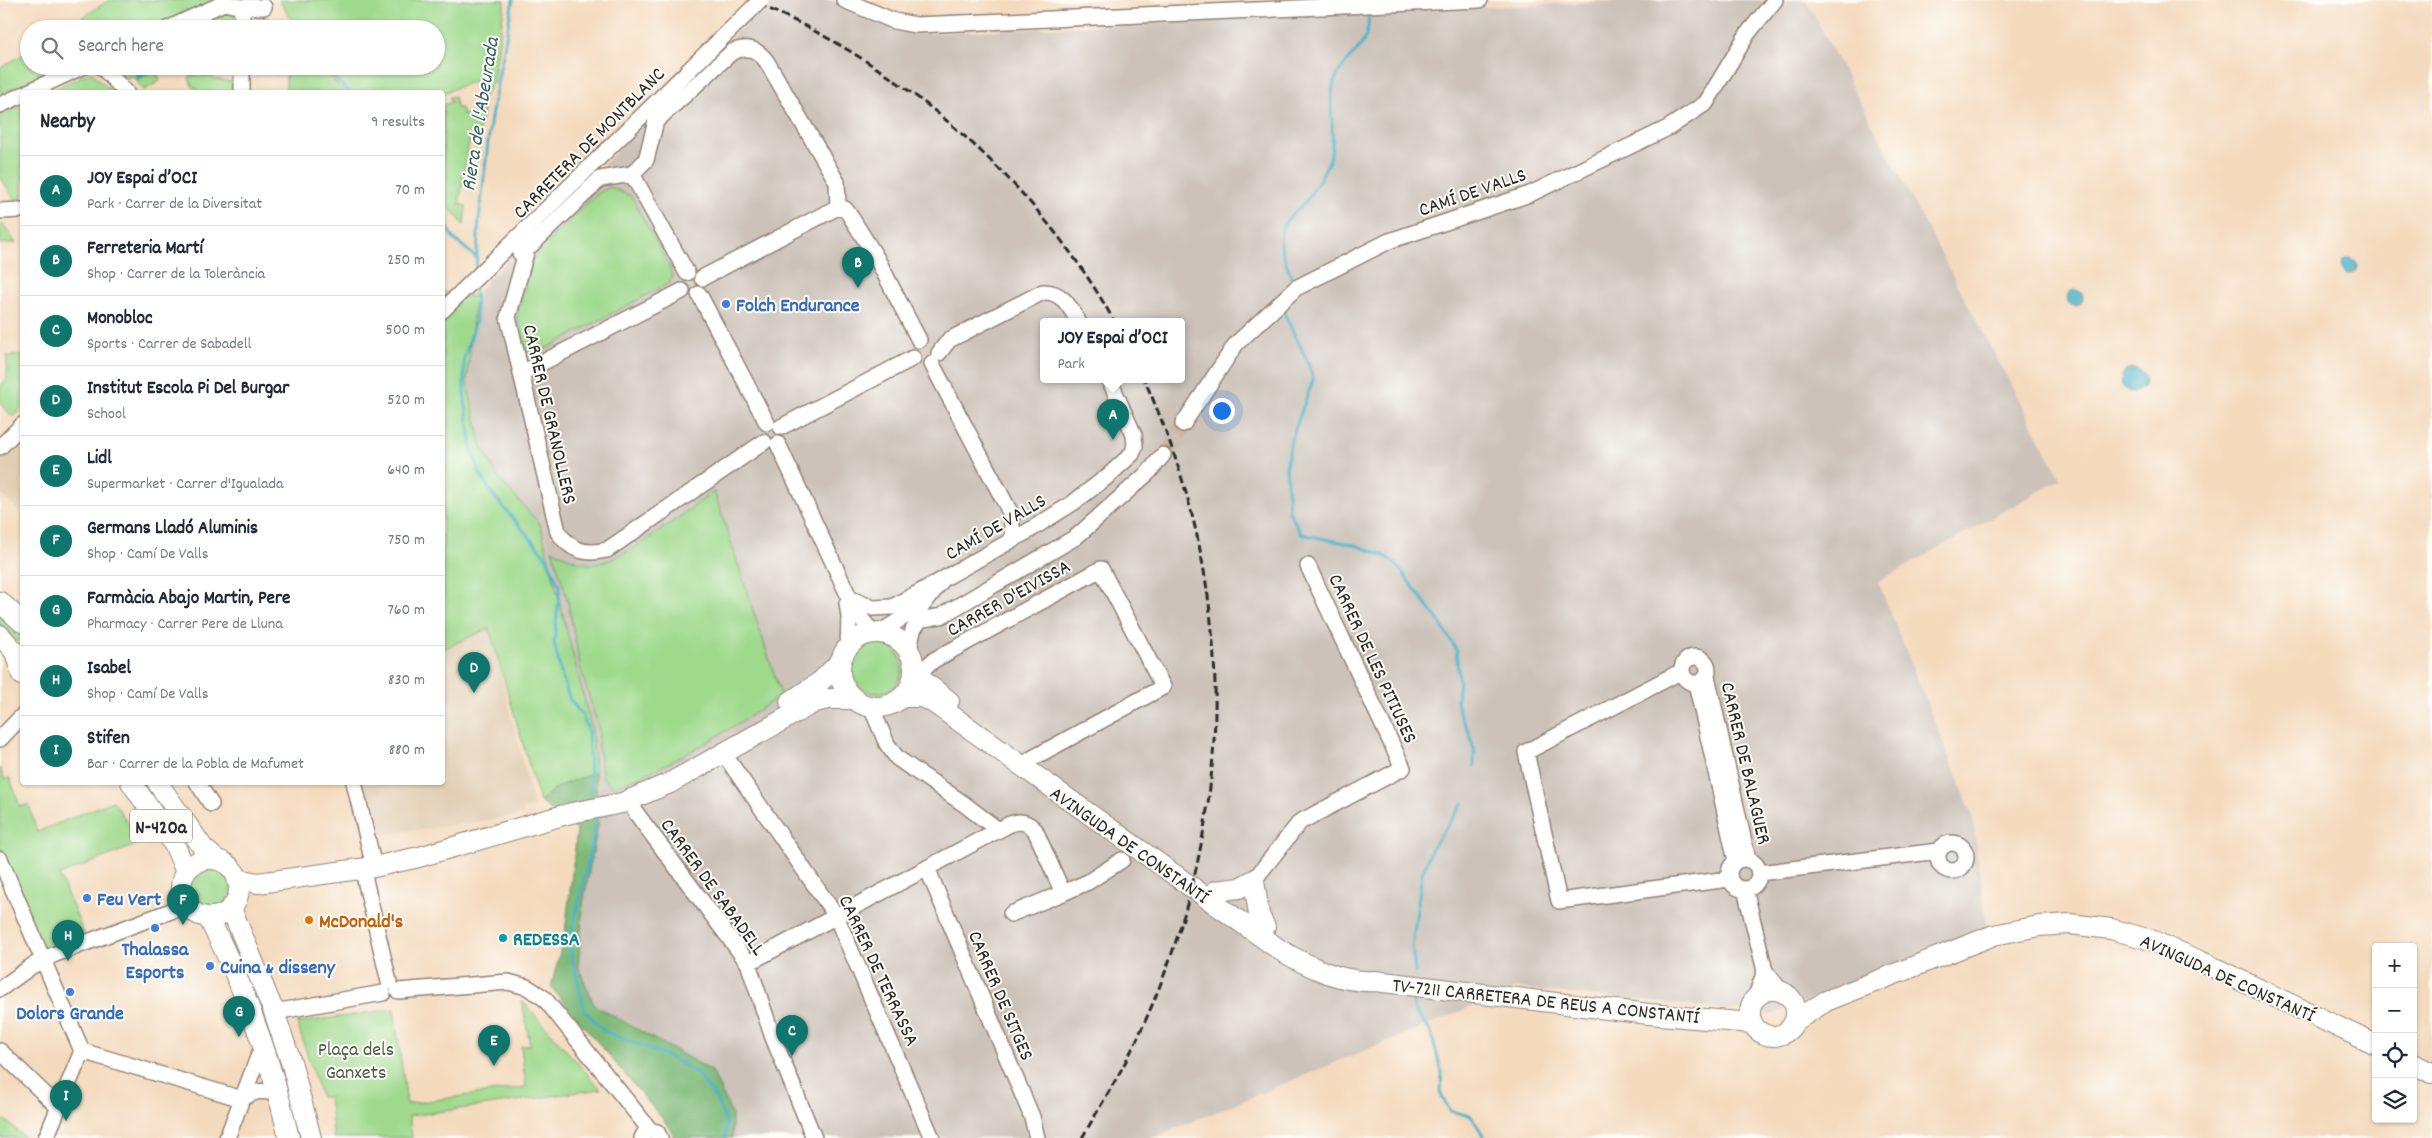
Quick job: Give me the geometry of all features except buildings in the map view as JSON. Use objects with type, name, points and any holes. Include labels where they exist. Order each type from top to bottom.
[{"type":"main road","points":[[0,602],[20,620]]},
{"type":"main road","points":[[568,814],[715,752],[804,701],[859,637],[880,633],[897,639],[913,664],[937,694],[1029,761],[1216,891],[1286,947],[1301,962]]},
{"type":"main road","points":[[0,635],[15,652],[20,668]]},
{"type":"main road","points":[[844,654],[841,682],[862,703]]},
{"type":"main road","points":[[804,701],[821,700],[892,704],[904,697],[910,689],[913,664]]},
{"type":"main road","name":"AVINGUDA DE CONSTANTÍ","points":[[904,697],[927,699],[1101,823],[1126,851],[1301,962],[1340,977],[1369,981]]},
{"type":"main road","points":[[948,714],[973,726],[1029,761],[1074,797],[1101,823]]},
{"type":"main road","points":[[187,905],[194,912],[208,917],[218,916],[235,894],[258,885],[366,869],[568,814],[631,800],[629,795],[632,792],[697,757],[715,752]]},
{"type":"main road","name":"N-420a","points":[[133,785],[175,846],[186,872]]},
{"type":"main road","name":"N-420a","points":[[159,785],[199,842],[217,860],[230,867],[235,894],[302,1098],[311,1138]]},
{"type":"main road","points":[[1126,851],[1150,851],[1237,909],[1315,957],[1369,981]]},
{"type":"main road","name":"N-420a","points":[[187,905],[181,889],[186,872],[198,862],[217,860]]},
{"type":"main road","points":[[1216,891],[1239,888],[1254,880]]},
{"type":"main road","points":[[1237,909],[1254,880]]},
{"type":"main road","points":[[1254,880],[1259,915],[1266,927]]},
{"type":"main road","points":[[208,917],[244,998],[262,1047],[278,1094],[289,1138]]},
{"type":"main road","name":"AVINGUDA DE CONSTANTÍ","points":[[1790,1005],[1826,1001],[1994,935],[2039,926],[2070,924],[2095,926],[2151,940],[2192,957],[2372,1044]]},
{"type":"main road","name":"TV-7211 CARRETERA DE REUS A CONSTANTÍ","points":[[1369,981],[1649,1014],[1718,1018],[1752,1009]]},
{"type":"main road","points":[[1768,990],[1790,1005],[1786,1032],[1778,1036],[1761,1034],[1752,1009],[1768,990]]},
{"type":"main road","points":[[2417,1066],[2432,1073]]},
{"type":"street","name":"CARRETERA DE MONTBLANC","points":[[445,309],[761,0]]},
{"type":"street","points":[[848,1],[894,21],[916,25],[1480,0]]},
{"type":"street","name":"CAMÍ DE VALLS","points":[[1184,424],[1236,344],[1296,288],[1390,241],[1530,194],[1668,128],[1706,103],[1748,33],[1775,0]]},
{"type":"street","points":[[187,20],[224,3],[242,7],[264,7]]},
{"type":"street","points":[[242,7],[242,20]]},
{"type":"street","points":[[656,121],[732,52],[742,48],[754,49],[767,62],[837,182],[838,207]]},
{"type":"street","points":[[485,271],[528,249],[600,179],[632,174],[646,160],[656,121],[689,70]]},
{"type":"street","points":[[32,90],[65,75]]},
{"type":"street","points":[[110,75],[124,90]]},
{"type":"street","points":[[242,75],[242,90]]},
{"type":"street","points":[[0,105],[20,96]]},
{"type":"street","points":[[632,174],[686,273]]},
{"type":"street","points":[[702,278],[838,207]]},
{"type":"street","points":[[838,207],[850,214],[876,257],[919,340]]},
{"type":"street","name":"CARRER DE GRANOLLERS","points":[[528,249],[508,317],[558,532],[566,543],[578,552],[594,553],[607,550],[771,443]]},
{"type":"street","points":[[686,273],[697,273],[702,278],[704,287],[698,294],[691,296],[682,291],[680,283],[686,273]]},
{"type":"street","points":[[521,373],[554,359],[682,291]]},
{"type":"street","points":[[912,358],[921,365],[935,359],[949,340],[1043,292],[1052,292],[1061,297],[1076,318]]},
{"type":"street","points":[[698,294],[783,438],[771,443]]},
{"type":"street","points":[[912,358],[912,348],[919,340],[927,338],[938,347],[935,359],[1011,514],[1013,540]]},
{"type":"street","points":[[912,358],[760,432],[771,443],[856,612],[880,633],[920,614],[953,609]]},
{"type":"street","name":"CAMÍ DE VALLS","points":[[880,633],[923,605],[943,579],[1030,530],[1091,490],[1132,454],[1135,443],[1133,430],[1111,383]]},
{"type":"street","points":[[0,447],[20,427]]},
{"type":"street","points":[[913,664],[913,630],[917,623],[926,618],[941,616],[1076,537],[1149,472],[1162,455]]},
{"type":"street","points":[[1011,514],[1030,530]]},
{"type":"street","name":"CARRER DE LES PITIUSES","points":[[1254,880],[1300,822],[1403,768],[1308,566]]},
{"type":"street","name":"CARRER D'EIVISSA","points":[[913,664],[925,668],[934,660],[1101,569],[1162,687],[1029,761]]},
{"type":"street","points":[[848,594],[873,608],[892,607],[943,579]]},
{"type":"street","points":[[844,654],[849,612],[848,594]]},
{"type":"street","points":[[1682,670],[1687,681],[1702,680],[1708,668],[1706,662],[1698,657],[1686,659],[1682,670],[1526,752],[1559,901],[1729,879]]},
{"type":"street","name":"CARRER DE BALAGUER","points":[[1702,680],[1742,860]]},
{"type":"street","points":[[862,703],[896,758],[964,804],[998,830]]},
{"type":"street","points":[[0,738],[20,718]]},
{"type":"street","name":"CARRER DE TERRASSA","points":[[715,752],[836,916],[932,1138]]},
{"type":"street","points":[[200,785],[210,804]]},
{"type":"street","points":[[354,785],[366,869],[390,989]]},
{"type":"street","name":"CARRER DE SABADELL","points":[[631,800],[636,812],[748,962],[772,1035],[814,1138]]},
{"type":"street","points":[[748,962],[998,830],[1019,822],[1032,826],[1063,893]]},
{"type":"street","points":[[1012,914],[1088,882],[1126,851]]},
{"type":"street","points":[[1759,874],[1939,851]]},
{"type":"street","points":[[0,859],[82,1051],[46,1138]]},
{"type":"street","points":[[1742,860],[1756,866],[1759,874],[1756,884],[1745,889],[1736,887],[1729,879],[1730,867],[1742,860]]},
{"type":"street","name":"CARRER DE SITGES","points":[[927,868],[1032,1117],[1037,1138]]},
{"type":"street","points":[[1745,889],[1765,971],[1790,1005]]},
{"type":"street","points":[[0,989],[43,960],[187,905]]},
{"type":"street","points":[[1752,1009],[1765,971]]},
{"type":"street","points":[[274,1012],[390,989],[508,982],[527,987],[544,998],[651,1135]]},
{"type":"street","points":[[227,1138],[262,1047]]},
{"type":"street","points":[[0,1051],[59,1108]]},
{"type":"street","points":[[82,1051],[242,1100]]},
{"type":"street","points":[[74,1071],[106,1058]]},
{"type":"street","points":[[242,1100],[253,1092],[265,1091],[278,1094]]},
{"type":"shaded area","points":[[769,0],[831,0],[870,22],[917,34],[1637,0],[1806,0],[2061,479],[1878,582],[1972,814],[1987,927],[1774,1014],[1517,988],[1152,1138],[732,1138],[732,1115],[661,1041],[594,1005],[578,966],[583,904],[598,825],[592,730],[540,524],[499,479],[482,447],[467,382],[475,297],[488,280]]},
{"type":"shaded area","points":[[20,440],[20,512],[0,493],[0,460]]},
{"type":"shaded area","points":[[489,627],[534,806],[522,809],[524,815],[374,836],[362,785],[445,785],[445,648]]},
{"type":"green space","points":[[109,0],[219,0],[171,20],[79,20]]},
{"type":"green space","points":[[279,0],[505,0],[493,83],[483,97],[483,83],[477,80],[445,92],[445,90],[346,90],[334,75],[445,75],[445,20],[291,20]]},
{"type":"green space","points":[[234,10],[234,20],[212,20],[213,19],[210,14]]},
{"type":"green space","points":[[264,15],[271,20],[266,20],[263,17]]},
{"type":"green space","points":[[20,56],[20,75],[43,75],[0,94],[0,68]]},
{"type":"green space","points":[[85,75],[94,75],[110,90],[52,90]]},
{"type":"green space","points":[[121,75],[158,75],[160,81],[144,90],[132,76],[125,79]]},
{"type":"green space","points":[[191,75],[213,76],[213,79],[233,82],[233,90],[197,90],[196,87],[193,88],[189,78]]},
{"type":"green space","points":[[286,75],[328,75],[343,90],[299,90],[286,90]]},
{"type":"green space","points":[[454,96],[457,108],[461,108],[463,115],[477,112],[482,101],[483,112],[478,136],[470,136],[459,204],[466,206],[464,225],[445,202],[445,104],[451,102],[449,97]]},
{"type":"green space","points":[[20,106],[20,199],[14,199],[0,176],[0,115]]},
{"type":"green space","points":[[610,187],[631,196],[669,266],[672,277],[669,283],[538,353],[528,351],[525,347],[517,316],[532,261],[539,250],[597,194]]},
{"type":"green space","points":[[0,225],[3,225],[16,243],[0,244]]},
{"type":"green space","points":[[445,292],[475,297],[467,382],[482,447],[499,479],[540,524],[592,730],[595,772],[560,786],[540,802],[489,628],[445,648]]},
{"type":"green space","points":[[20,355],[20,410],[13,417],[0,404],[0,387],[7,379],[7,356]]},
{"type":"green space","points":[[714,491],[781,695],[700,747],[657,769],[613,787],[603,778],[598,746],[599,730],[580,666],[567,598],[552,549],[582,562],[592,564],[604,562],[619,556],[654,535]]},
{"type":"green space","points":[[0,610],[20,629],[20,640],[17,642],[0,624]]},
{"type":"green space","points":[[877,643],[895,650],[902,668],[895,686],[877,693],[859,686],[852,668],[859,650]]},
{"type":"green space","points":[[0,768],[4,779],[10,778],[20,807],[29,804],[37,832],[113,801],[141,843],[59,875],[84,933],[39,952],[0,859]]},
{"type":"green space","points":[[595,772],[598,825],[583,904],[578,966],[594,1005],[712,1071],[732,1115],[732,1138],[674,1138],[671,1129],[551,987],[565,933],[577,830],[540,802],[560,786]]},
{"type":"green space","points":[[141,785],[151,785],[185,832],[177,837]]},
{"type":"green space","points":[[210,867],[225,873],[231,888],[225,903],[210,909],[195,903],[189,888],[195,873]]},
{"type":"green space","points":[[235,935],[266,1011],[304,1138],[296,1138],[226,939]]},
{"type":"green space","name":"Plaça dels Ganxets","points":[[522,1001],[601,1089],[409,1116],[412,1138],[334,1138],[329,1097],[321,1097],[297,1023],[394,1009],[407,1104],[526,1087],[521,1046],[530,1045]]},
{"type":"green space","points":[[5,1120],[25,1138],[0,1138],[0,1123]]},
{"type":"water","points":[[135,75],[145,75],[138,80]]},
{"type":"water","points":[[2346,258],[2352,258],[2357,263],[2355,272],[2346,274],[2341,269],[2341,263]]},
{"type":"water","points":[[2075,290],[2083,298],[2075,306],[2067,298]]},
{"type":"water","points":[[2133,368],[2142,371],[2145,380],[2142,389],[2133,392],[2124,389],[2121,380],[2124,371]]},
{"type":"waterway","name":"Riera de l'Abeurada","points":[[476,270],[479,220],[491,117],[513,0]]},
{"type":"waterway","points":[[1292,280],[1281,245],[1282,228],[1308,198],[1329,162],[1333,137],[1331,104],[1334,82],[1344,65],[1364,41],[1367,34],[1368,14]]},
{"type":"waterway","points":[[331,75],[347,90]]},
{"type":"waterway","points":[[445,224],[454,239],[476,257]]},
{"type":"waterway","name":"Riera de l'Abeurada","points":[[475,287],[476,320],[464,359],[464,392],[472,450],[480,474],[493,495],[547,558],[560,587],[554,642],[570,700],[583,716],[588,732],[591,794]]},
{"type":"waterway","points":[[1285,307],[1283,311],[1309,365],[1313,380],[1291,440],[1286,467],[1289,511],[1301,534],[1355,545],[1383,555],[1395,563],[1438,620],[1456,649],[1459,679],[1457,701],[1460,715],[1469,732],[1474,749],[1474,766]]},
{"type":"waterway","points":[[1415,972],[1412,946],[1422,874],[1432,848],[1463,803]]},
{"type":"waterway","name":"Riera de l'Abeurada","points":[[594,817],[594,834],[569,945],[585,1011],[604,1031],[665,1055],[696,1072],[717,1100],[726,1123],[725,1138]]},
{"type":"waterway","points":[[1412,996],[1415,1011],[1430,1030],[1442,1072],[1441,1094],[1450,1111],[1471,1116],[1485,1138]]},
{"type":"tunnel","points":[[1163,455],[1183,424]]},
{"type":"railway","points":[[748,0],[803,25],[857,55],[909,91],[958,130],[1003,173],[1045,220],[1082,269],[1112,318]]},
{"type":"railway","points":[[1082,1138],[1122,1069],[1143,1026],[1174,946],[1197,865],[1210,784],[1215,702],[1211,620],[1198,539],[1175,458],[1146,383]]},
{"type":"place","name":"Ferreteria Martí","points":[[858,288]]},
{"type":"place","name":"Folch Endurance","points":[[726,304]]},
{"type":"place","name":"JOY Espai d’OCI","points":[[1113,440]]},
{"type":"place","name":"Institut Escola Pi Del Burgar","points":[[474,693]]},
{"type":"place","name":"Feu Vert","points":[[87,898]]},
{"type":"place","name":"McDonald's","points":[[309,920]]},
{"type":"place","name":"Germans Lladó Aluminis","points":[[183,925]]},
{"type":"place","name":"Thalassa Esports","points":[[155,928]]},
{"type":"place","name":"REDESSA","points":[[503,938]]},
{"type":"place","name":"Isabel","points":[[68,961]]},
{"type":"place","name":"Cuina & disseny","points":[[210,966]]},
{"type":"place","name":"Dolors Grande","points":[[70,992]]},
{"type":"place","name":"Farmàcia Abajo Martin, Pere","points":[[239,1037]]},
{"type":"place","name":"Monobloc","points":[[792,1056]]},
{"type":"place","name":"Lidl","points":[[494,1066]]},
{"type":"place","name":"Stifen","points":[[66,1121]]}]
